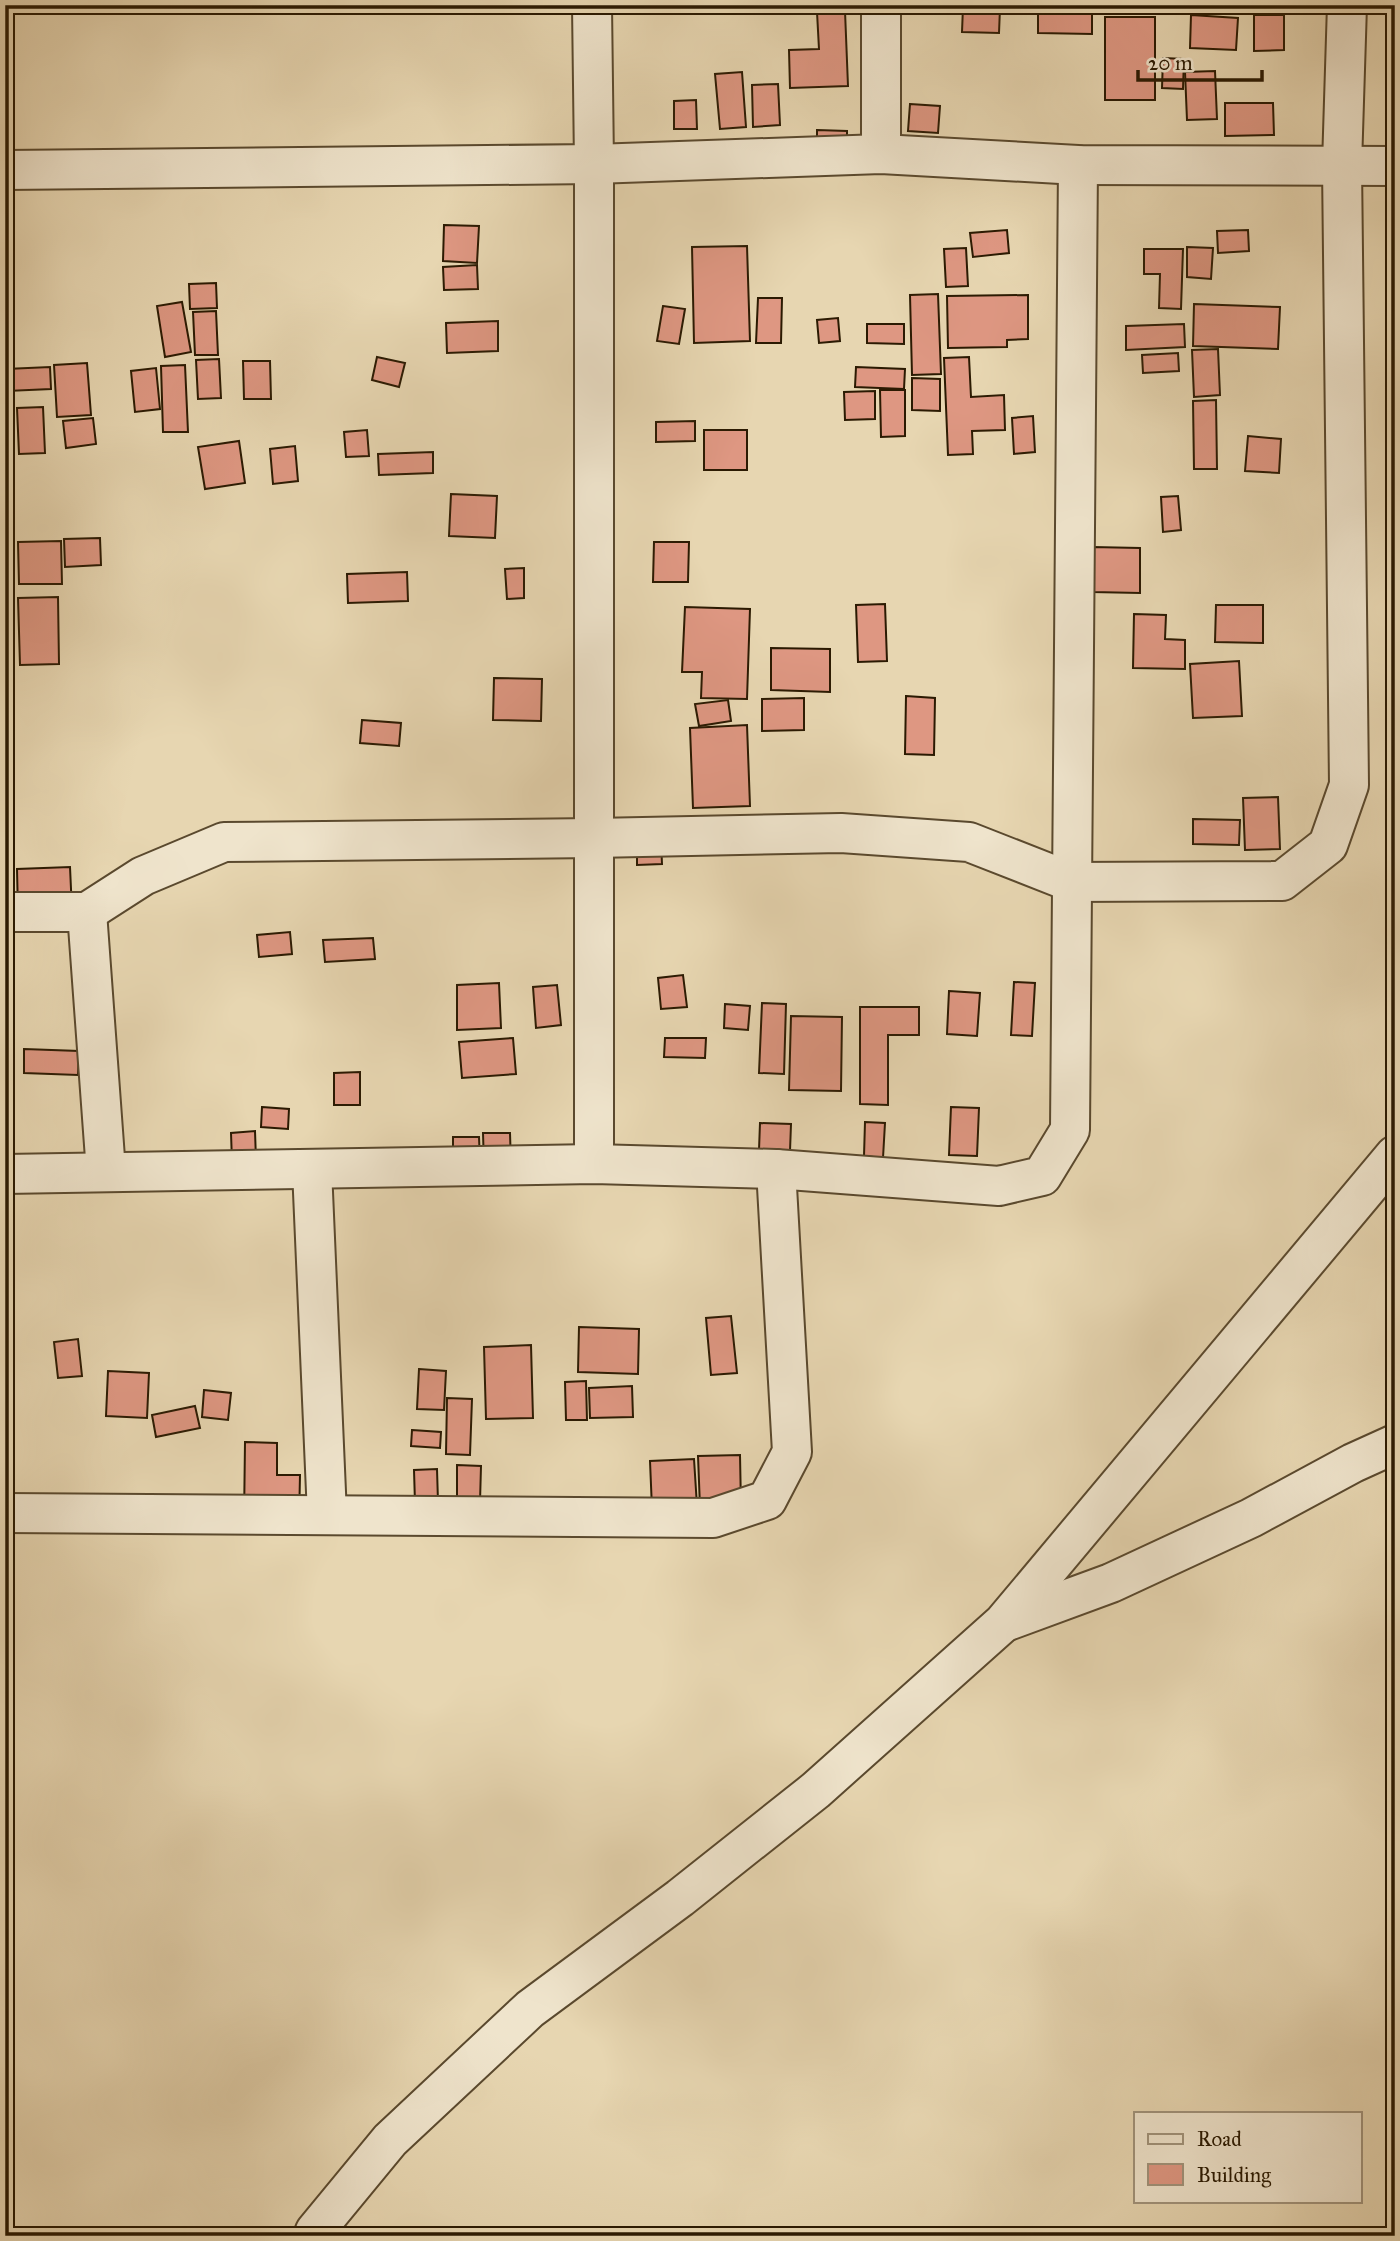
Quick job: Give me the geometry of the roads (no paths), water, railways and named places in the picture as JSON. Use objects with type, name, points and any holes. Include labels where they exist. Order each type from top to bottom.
[{"type":"street","points":[[592,5],[594,1164]]},
{"type":"street","points":[[881,5],[881,153]]},
{"type":"street","points":[[5,912],[87,912],[144,876],[224,842],[841,833],[969,842],[1071,882],[1282,881],[1328,845],[1349,785],[1342,165],[1347,5]]},
{"type":"street","points":[[5,170],[594,164],[881,153],[1078,165],[1395,166]]},
{"type":"street","points":[[5,1174],[594,1164],[776,1169],[999,1186],[1042,1176],[1070,1130],[1078,165]]},
{"type":"street","points":[[87,912],[106,1172]]},
{"type":"street","points":[[313,2236],[390,2140],[530,2009],[680,1898],[816,1790],[1003,1623],[1395,1155]]},
{"type":"street","points":[[312,1169],[327,1515]]},
{"type":"street","points":[[5,1513],[713,1518],[767,1500],[792,1452],[776,1169]]},
{"type":"street","points":[[1003,1623],[1111,1583],[1251,1518],[1353,1463],[1395,1444]]}]
